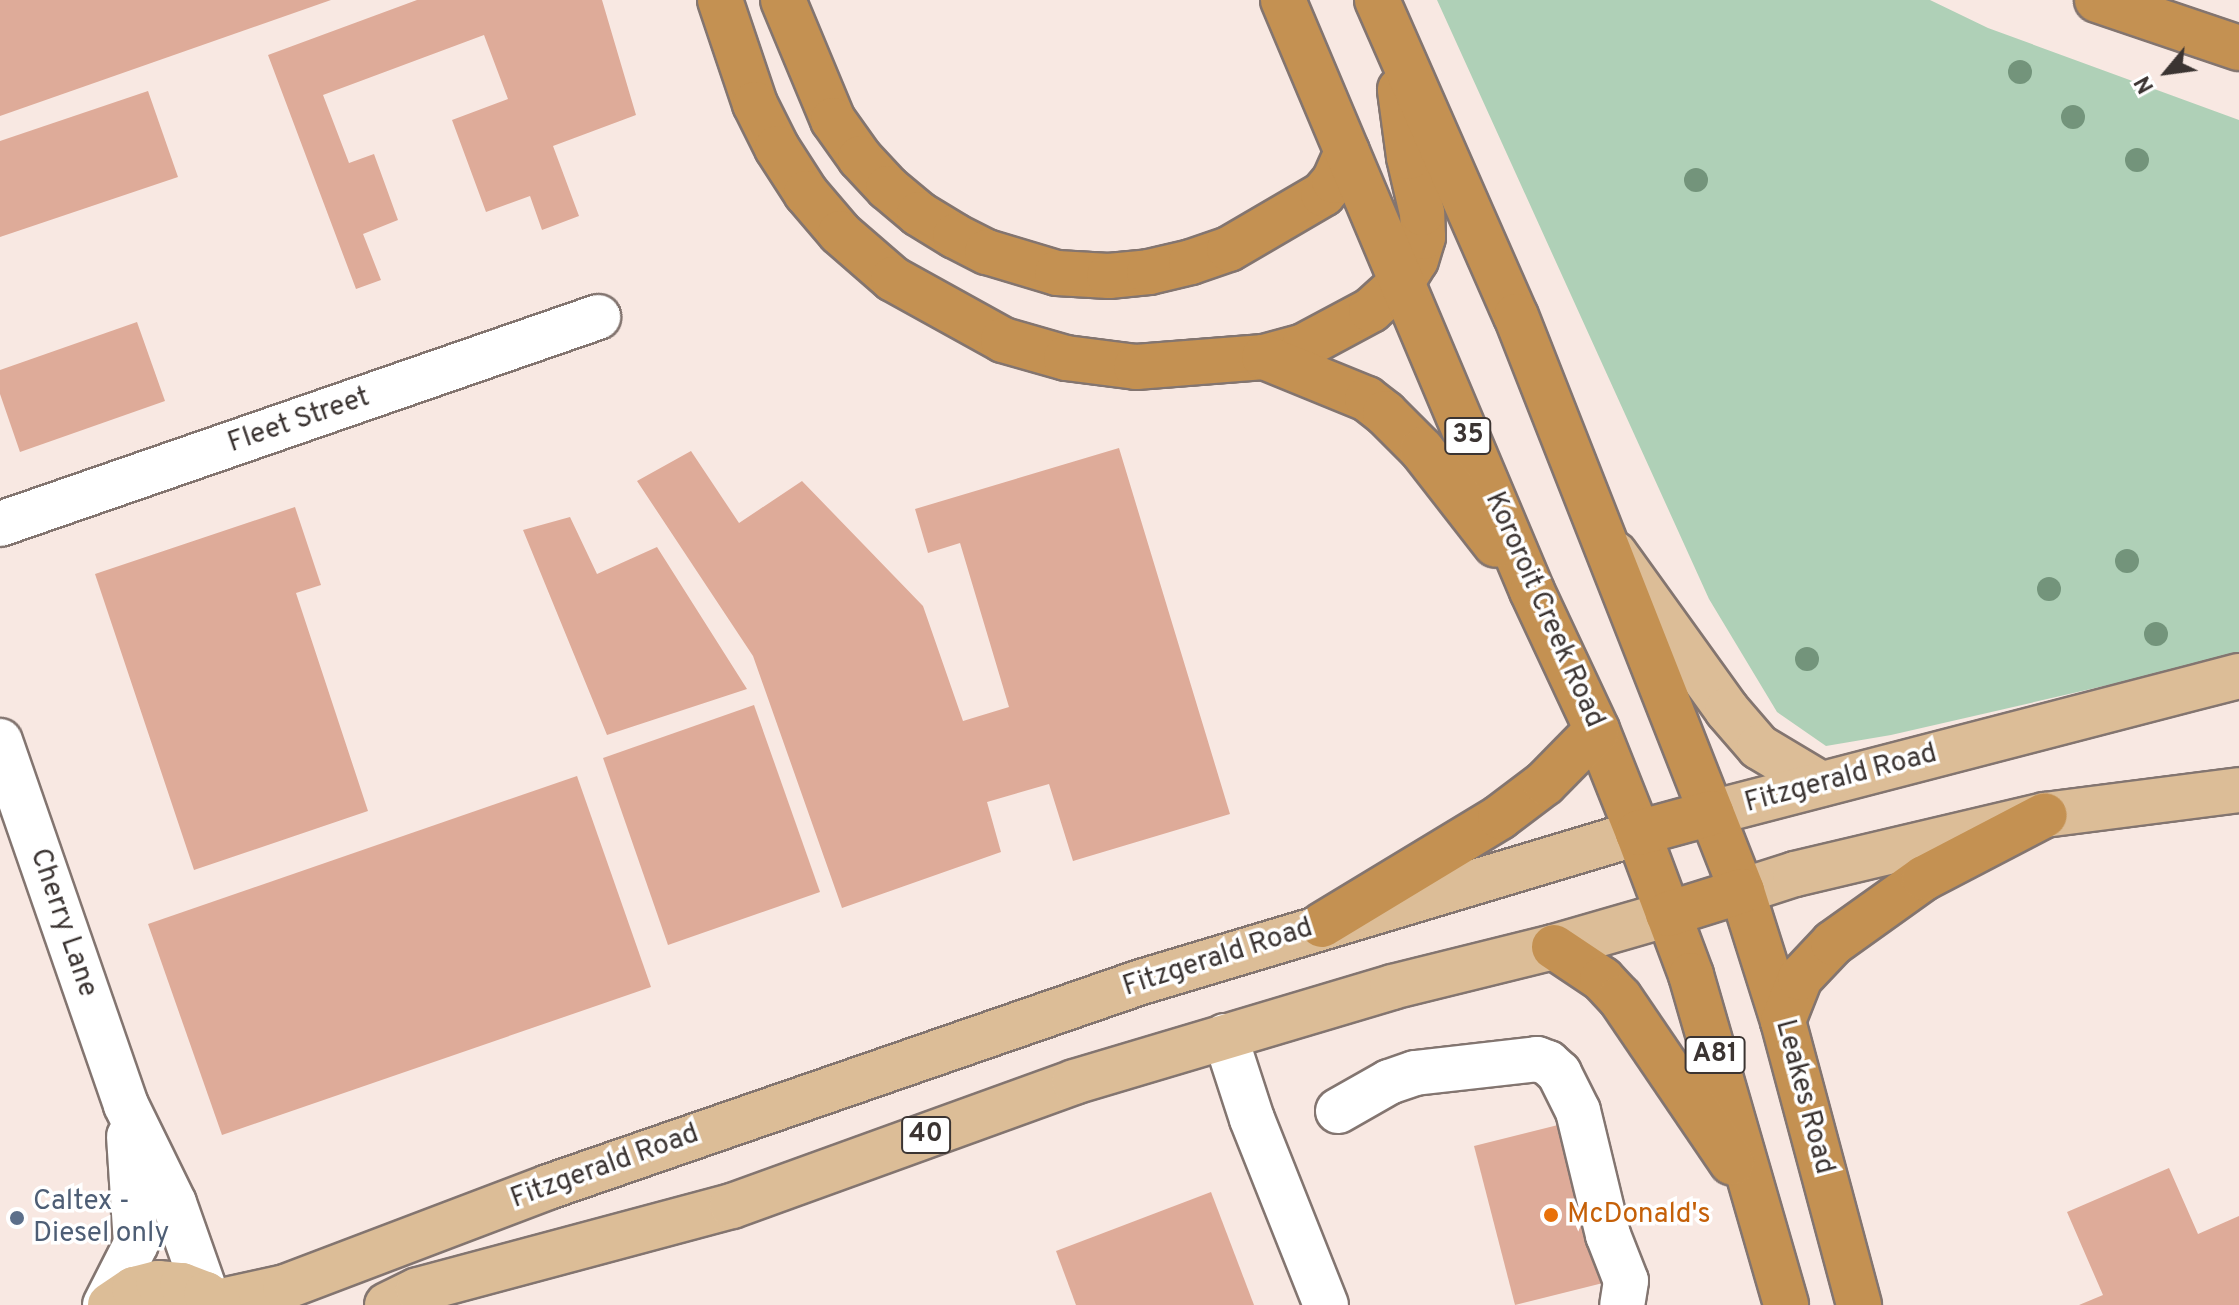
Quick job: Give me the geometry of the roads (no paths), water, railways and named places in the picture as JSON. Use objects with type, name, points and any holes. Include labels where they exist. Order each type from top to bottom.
[{"type":"highway","points":[[720,0],[755,104],[777,148],[806,193],[840,233],[893,279],[1003,340],[1066,358],[1136,367],[1264,357],[1338,331],[1371,310],[1402,282],[1416,260],[1423,237],[1422,213],[1409,157],[1394,44]]},
{"type":"highway","points":[[783,0],[833,120],[860,158],[888,188],[919,214],[955,236],[987,252],[1057,273],[1109,276],[1149,272],[1229,249],[1323,194],[1334,181],[1347,152]]},
{"type":"highway","name":"Kororoit Creek Road","points":[[1283,0],[1532,591],[1597,730],[1668,914]]},
{"type":"highway","points":[[1377,0],[1516,316],[1742,891],[1668,914]]},
{"type":"highway","points":[[2097,0],[2239,48]]},
{"type":"highway","points":[[1264,357],[1367,399],[1385,413],[1422,450],[1532,591]]},
{"type":"highway","points":[[1322,925],[1500,817],[1545,783],[1597,730]]},
{"type":"highway","name":"Fitzgerald Road","points":[[1638,833],[1711,813]]},
{"type":"highway","points":[[1783,1021],[1800,978],[1833,943],[1924,878],[2045,815]]},
{"type":"highway","name":"Leakes Road","points":[[1742,891],[1783,1021],[1859,1305]]},
{"type":"highway","name":"A81","points":[[1668,914],[1691,975],[1786,1305]]},
{"type":"highway","points":[[1554,947],[1602,979],[1620,998],[1654,1043],[1756,1198]]},
{"type":"main road","points":[[1601,536],[1650,598],[1727,710],[1759,747],[1821,784]]},
{"type":"main road","name":"Fitzgerald Road","points":[[1711,813],[2239,676]]},
{"type":"main road","points":[[1742,891],[1803,872],[2045,815],[2239,790]]},
{"type":"main road","name":"Fitzgerald Road","points":[[214,1300],[285,1287],[534,1192],[792,1100],[1141,982],[1322,925],[1638,833]]},
{"type":"main road","name":"40","points":[[387,1305],[418,1290],[732,1206],[1074,1082],[1392,987],[1554,947],[1668,914]]},
{"type":"main road","points":[[108,1305],[134,1289],[158,1283],[182,1285],[214,1300]]},
{"type":"street","name":"Fleet Street","points":[[0,524],[598,317]]},
{"type":"street","name":"Cherry Lane","points":[[0,741],[126,1105],[174,1203],[214,1300]]},
{"type":"street","points":[[1225,1036],[1252,1119],[1326,1305]]},
{"type":"street","points":[[1352,1102],[1427,1088],[1541,1085],[1557,1091],[1578,1111],[1608,1235],[1626,1281],[1622,1305]]},
{"type":"street","name":"Cherry Lane","points":[[108,1305],[136,1244],[135,1189],[126,1105]]},
{"type":"place","name":"McDonald's","points":[[1551,1215]]},
{"type":"place","name":"Caltex - Diesel only","points":[[17,1218]]}]
